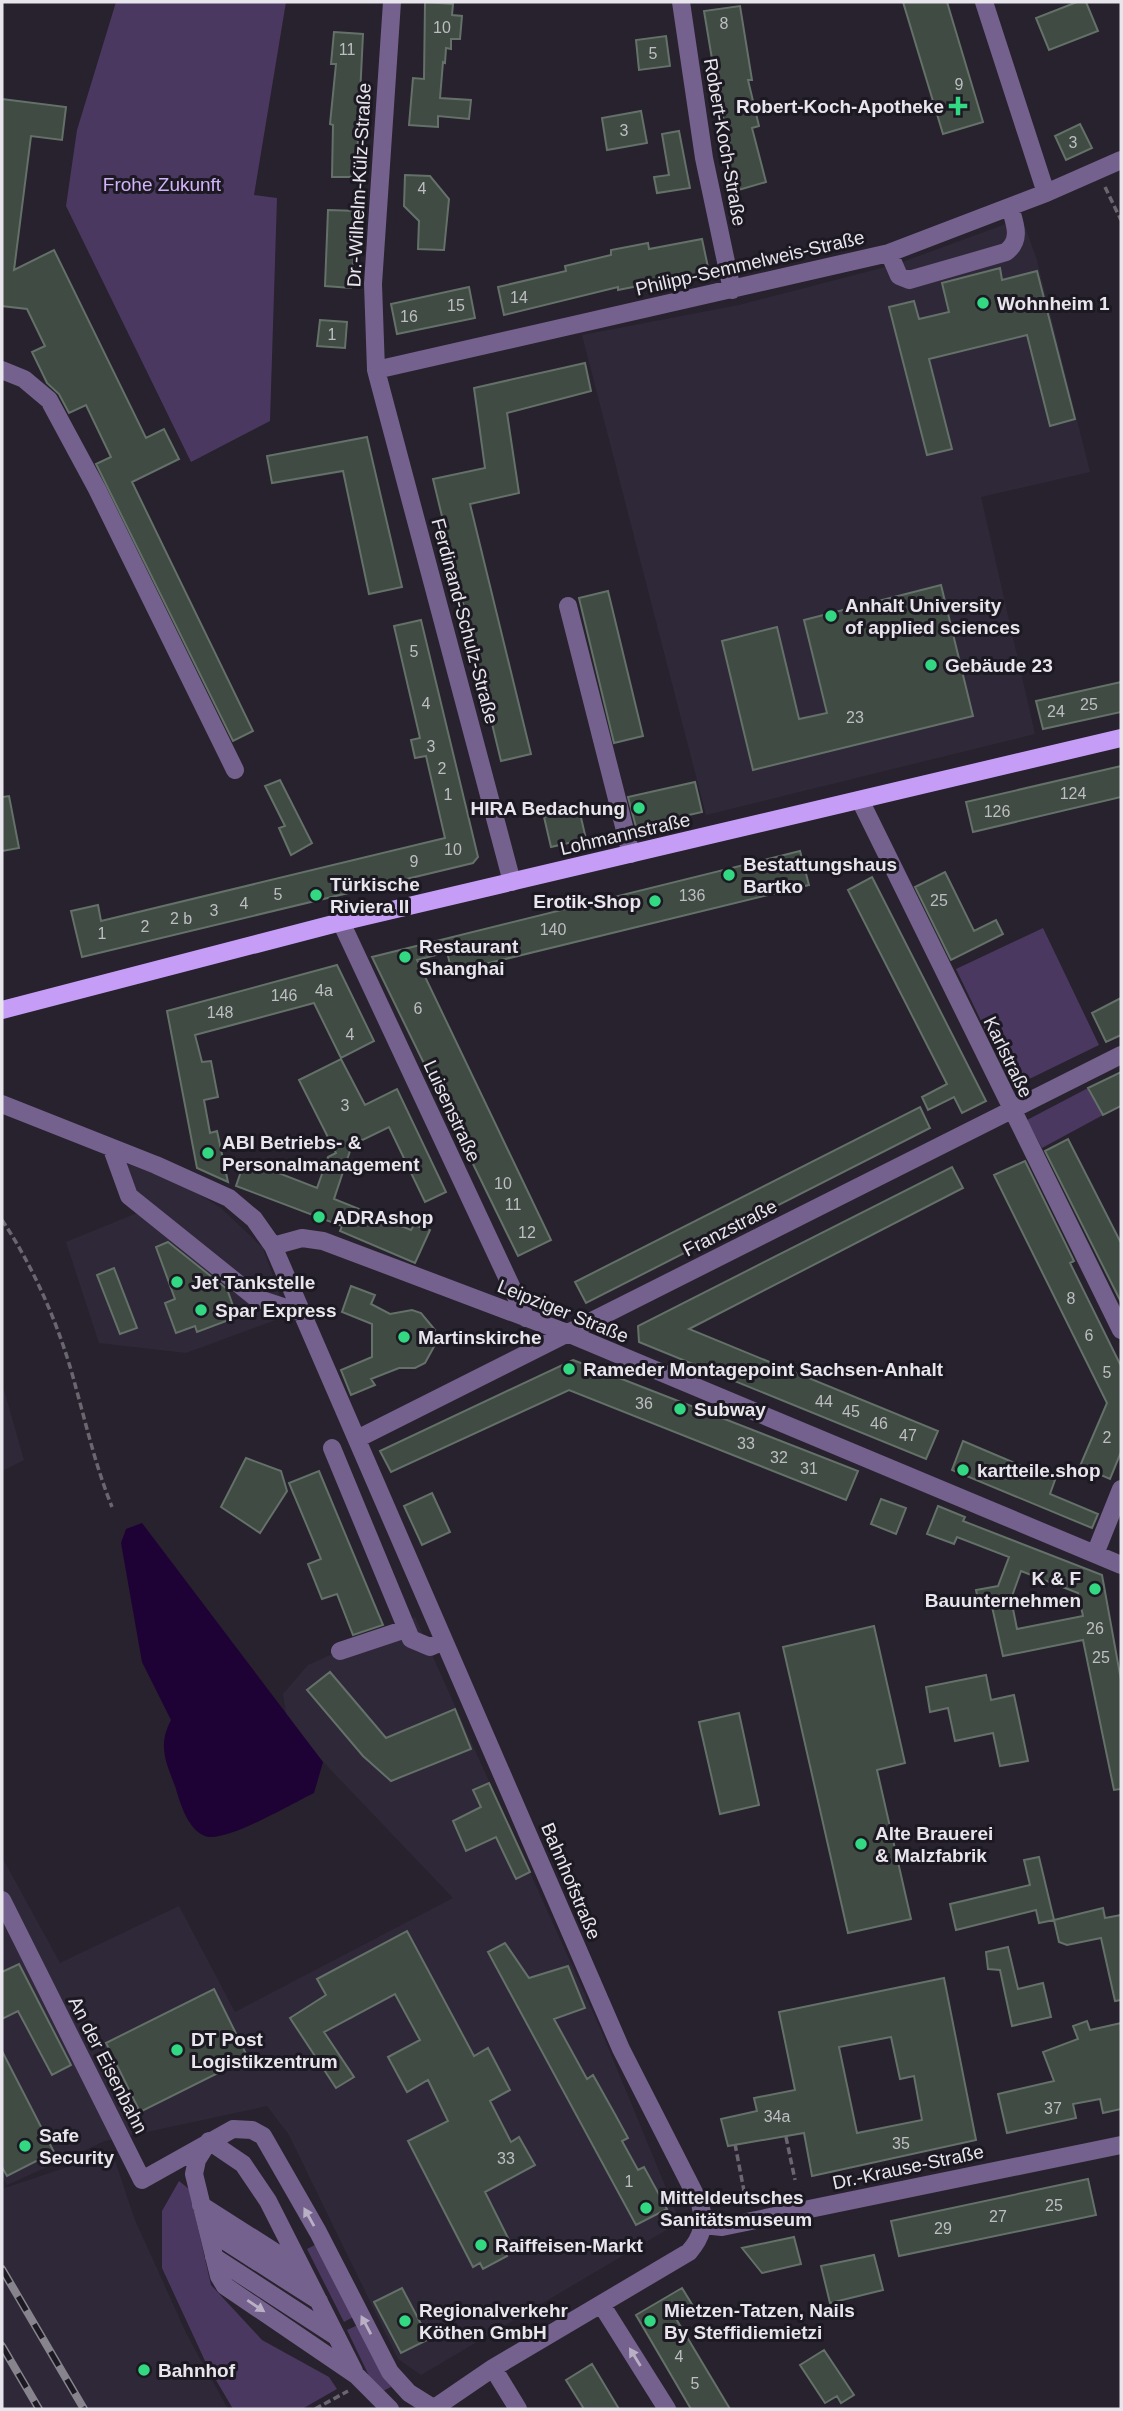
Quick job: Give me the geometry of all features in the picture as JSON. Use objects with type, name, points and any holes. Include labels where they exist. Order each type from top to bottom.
[{"type":"main road","name":"Lohmannstraße","points":[[2,1010],[341,922],[1121,738]]},
{"type":"street","name":"Dr.-Wilhelm-Külz-Straße","points":[[376,370],[373,284],[392,2]]},
{"type":"street","name":"Robert-Koch-Straße","points":[[681,2],[706,169],[732,290]]},
{"type":"street","points":[[984,2],[1046,193]]},
{"type":"street","name":"Philipp-Semmelweis-Straße","points":[[376,370],[890,253],[1046,193],[1121,160]]},
{"type":"street","points":[[890,253],[899,276],[909,280],[1006,252],[1014,244],[1016,234],[1010,207]]},
{"type":"street","points":[[2,370],[24,379],[49,400],[97,489],[235,770]]},
{"type":"street","name":"Ferdinand-Schulz-Straße","points":[[376,370],[512,882]]},
{"type":"street","points":[[568,606],[631,854]]},
{"type":"street","name":"Karlstraße","points":[[860,800],[1121,1331]]},
{"type":"street","name":"Luisenstraße","points":[[341,922],[526,1318]]},
{"type":"street","name":"Franzstraße","points":[[357,1439],[1121,1055]]},
{"type":"street","points":[[2,1104],[229,1198],[254,1219],[273,1246]]},
{"type":"street","points":[[112,1149],[129,1196],[256,1298],[305,1314]]},
{"type":"street","name":"Leipziger Straße","points":[[273,1246],[302,1238],[323,1241],[567,1334],[1121,1565]]},
{"type":"street","name":"Bahnhofstraße","points":[[273,1246],[305,1314],[621,2049],[700,2204],[703,2225]]},
{"type":"street","points":[[332,1448],[411,1639],[430,1647],[444,1641]]},
{"type":"street","points":[[1095,1554],[1121,1489]]},
{"type":"street","points":[[340,1651],[406,1629]]},
{"type":"street","name":"An der Eisenbahn","points":[[2,1900],[142,2180],[233,2129],[243,2127],[263,2136],[318,2232],[390,2372],[409,2393],[433,2409]]},
{"type":"street","points":[[372,2409],[356,2375],[268,2201],[243,2164],[209,2141],[197,2160],[194,2174],[219,2276],[225,2286],[356,2375],[390,2409]]},
{"type":"street","name":"Dr.-Krause-Straße","points":[[703,2225],[722,2227],[1121,2145]]},
{"type":"street","points":[[201,2205],[303,2270]]},
{"type":"street","points":[[433,2409],[493,2368],[689,2252],[701,2236],[703,2225]]},
{"type":"street","points":[[208,2230],[318,2301]]},
{"type":"street","points":[[214,2257],[337,2337]]},
{"type":"street","points":[[601,2304],[667,2409]]},
{"type":"street","points":[[493,2368],[518,2409]]},
{"type":"path","points":[[1097,171],[1121,220]]},
{"type":"path","points":[[2,1220],[48,1306],[76,1385],[94,1464],[112,1507]]},
{"type":"path","points":[[786,2137],[795,2180]]},
{"type":"path","points":[[735,2144],[744,2191]]},
{"type":"shaded area","name":"Anhalt University of applied sciences","points":[[1022,218],[1037,260],[1090,472],[981,497],[1035,734],[706,815],[582,335],[739,305],[897,264]]},
{"type":"shaded area","name":"Jet Tankstelle","points":[[122,1162],[179,1182],[221,1208],[263,1248],[287,1316],[186,1353],[99,1343],[66,1242],[137,1213]]},
{"type":"shaded area","points":[[2,1383],[24,1460],[2,1471]]},
{"type":"shaded area","points":[[142,1523],[323,1762],[314,1793],[227,1834],[205,1836],[193,1827],[182,1807],[164,1753],[165,1737],[171,1720],[142,1662],[121,1543],[126,1529]]},
{"type":"shaded area","points":[[415,1617],[601,2030],[678,2217],[668,2229],[421,2375],[398,2359],[289,2135],[267,2106],[105,2141],[7,2185],[2,2176],[2,1857],[60,1963],[179,1906],[235,2012],[453,1898],[288,1725],[283,1694],[308,1665]]},
{"type":"shaded area","points":[[112,2152],[135,2220],[187,2335],[228,2409],[2,2409],[2,2189]]},
{"type":"green space","name":"Frohe Zukunft","points":[[116,2],[286,2],[254,195],[277,198],[270,421],[191,462],[66,206],[77,130]]},
{"type":"green space","points":[[1043,928],[1099,1045],[1013,1087],[956,969]]},
{"type":"green space","points":[[1088,1088],[1103,1115],[1042,1148],[1027,1120]]},
{"type":"green space","points":[[179,2181],[189,2189],[211,2285],[262,2340],[329,2377],[337,2389],[302,2409],[233,2409],[206,2363],[162,2268],[162,2211]]},
{"type":"green space","points":[[315,2245],[353,2317],[344,2322],[307,2249]]},
{"type":"green space","points":[[358,2325],[391,2387],[381,2392],[370,2378],[347,2330]]},
{"type":"building","points":[[425,2],[453,4],[452,15],[462,16],[460,39],[451,39],[451,49],[446,48],[440,98],[471,100],[469,119],[438,116],[438,127],[409,125],[413,78],[424,79]]},
{"type":"building","points":[[903,2],[947,2],[983,122],[943,134]]},
{"type":"building","points":[[1077,2],[1086,2],[1098,31],[1049,50],[1036,18]]},
{"type":"building","points":[[740,6],[752,80],[748,80],[759,126],[752,128],[766,182],[735,191],[728,162],[734,160],[719,101],[704,11]]},
{"type":"building","points":[[334,32],[363,34],[356,177],[332,177],[333,125],[330,124],[336,64],[331,64]]},
{"type":"building","points":[[666,36],[670,66],[639,70],[636,40]]},
{"type":"building","points":[[2,99],[66,107],[62,140],[31,136],[14,270],[54,250],[146,438],[164,429],[179,459],[132,482],[253,731],[233,741],[96,464],[111,457],[86,405],[69,413],[59,394],[47,383],[32,352],[45,346],[27,309],[2,306]]},
{"type":"building","points":[[641,111],[647,143],[607,150],[602,118]]},
{"type":"building","points":[[1080,124],[1092,148],[1066,160],[1055,136]]},
{"type":"building","points":[[679,131],[690,188],[657,193],[654,177],[669,175],[662,134]]},
{"type":"building","points":[[405,175],[430,176],[449,199],[444,250],[418,249],[419,221],[404,206]]},
{"type":"building","points":[[328,210],[358,211],[351,288],[325,286]]},
{"type":"building","points":[[702,239],[709,272],[618,290],[618,287],[504,315],[498,287],[566,271],[565,266],[611,255],[611,250],[648,243],[649,249]]},
{"type":"building","points":[[1000,268],[1002,280],[1037,271],[1075,419],[1050,426],[1027,335],[929,359],[952,449],[927,455],[889,307],[914,301],[919,319],[949,312],[942,283]]},
{"type":"building","points":[[469,287],[475,318],[397,334],[391,304]]},
{"type":"building","points":[[320,320],[347,322],[345,348],[317,346]]},
{"type":"building","points":[[585,363],[591,391],[507,413],[519,493],[470,504],[531,754],[501,761],[433,479],[485,468],[474,388]]},
{"type":"building","points":[[367,437],[402,587],[369,594],[343,471],[272,483],[267,456]]},
{"type":"building","name":"Gebäude 23","points":[[941,585],[973,716],[753,770],[722,641],[777,627],[799,719],[827,713],[804,620]]},
{"type":"building","points":[[608,591],[643,736],[614,743],[579,598]]},
{"type":"building","points":[[421,620],[478,857],[473,863],[82,957],[71,911],[98,905],[101,921],[445,838],[426,756],[415,758],[411,740],[420,738],[394,626]]},
{"type":"building","points":[[1121,682],[1121,712],[1043,729],[1036,701]]},
{"type":"building","points":[[1121,766],[1121,797],[973,832],[966,802]]},
{"type":"building","points":[[280,780],[312,843],[291,855],[279,828],[285,826],[265,786]]},
{"type":"building","points":[[695,782],[702,812],[636,827],[628,797]]},
{"type":"building","points":[[9,796],[19,848],[2,851],[2,797]]},
{"type":"building","points":[[579,809],[586,839],[551,847],[544,817]]},
{"type":"building","points":[[800,851],[809,885],[452,972],[447,952],[417,960],[551,1240],[518,1256],[372,957]]},
{"type":"building","points":[[945,872],[974,931],[996,920],[1003,934],[951,960],[915,887]]},
{"type":"building","points":[[872,877],[986,1101],[962,1113],[954,1097],[928,1110],[922,1097],[947,1084],[848,890]]},
{"type":"building","points":[[337,965],[374,1041],[341,1058],[314,1003],[195,1035],[202,1062],[211,1061],[218,1097],[204,1100],[210,1133],[217,1131],[228,1182],[197,1168],[167,1011]]},
{"type":"building","points":[[1121,998],[1121,1035],[1106,1042],[1092,1013]]},
{"type":"building","points":[[341,1059],[365,1105],[397,1089],[446,1192],[425,1202],[389,1127],[352,1145],[334,1199],[411,1230],[414,1225],[430,1230],[415,1263],[340,1231],[342,1226],[236,1186],[245,1160],[317,1188],[328,1157],[336,1153],[299,1080]]},
{"type":"building","points":[[1121,1072],[1121,1106],[1103,1115],[1088,1088]]},
{"type":"building","points":[[920,1107],[930,1128],[586,1303],[575,1282]]},
{"type":"building","points":[[1068,1139],[1121,1243],[1121,1302],[1045,1151]]},
{"type":"building","points":[[1025,1161],[1074,1261],[1070,1263],[1121,1366],[1121,1452],[1110,1479],[1080,1466],[1107,1403],[994,1175]]},
{"type":"building","points":[[952,1167],[963,1188],[689,1329],[938,1431],[926,1459],[639,1342],[638,1326]]},
{"type":"building","points":[[168,1242],[227,1289],[237,1317],[197,1332],[195,1326],[176,1333],[165,1303],[175,1299],[156,1247]]},
{"type":"building","points":[[114,1268],[137,1328],[120,1334],[97,1275]]},
{"type":"building","name":"Martinskirche","points":[[351,1286],[375,1295],[371,1304],[390,1314],[412,1310],[421,1313],[435,1330],[436,1343],[425,1363],[415,1368],[399,1368],[371,1379],[375,1385],[351,1395],[341,1370],[372,1357],[372,1324],[342,1312]]},
{"type":"building","points":[[573,1360],[858,1471],[846,1500],[569,1390],[391,1472],[380,1451]]},
{"type":"building","points":[[963,1441],[1055,1480],[1050,1494],[1098,1514],[1092,1528],[952,1470]]},
{"type":"building","points":[[246,1458],[281,1471],[287,1491],[260,1533],[221,1507]]},
{"type":"building","points":[[319,1471],[383,1625],[353,1635],[337,1594],[322,1599],[308,1564],[321,1559],[289,1483]]},
{"type":"building","points":[[432,1493],[450,1532],[422,1545],[404,1506]]},
{"type":"building","points":[[881,1499],[906,1508],[896,1534],[871,1524]]},
{"type":"building","points":[[938,1506],[965,1517],[963,1521],[1102,1575],[1121,1680],[1121,1789],[1114,1790],[1083,1640],[1003,1656],[991,1602],[979,1605],[976,1590],[998,1586],[1009,1557],[957,1537],[954,1544],[927,1534]],"holes":[[[1021,1571],[1078,1593],[1083,1616],[1017,1629],[1011,1599]]]},
{"type":"building","name":"Alte Brauerei & Malzfabrik","points":[[874,1626],[905,1763],[877,1770],[911,1919],[848,1933],[783,1647]]},
{"type":"building","points":[[330,1672],[386,1738],[455,1709],[471,1749],[391,1781],[363,1756],[307,1690]]},
{"type":"building","points":[[986,1675],[991,1700],[1014,1695],[1028,1761],[1000,1766],[993,1733],[955,1741],[948,1708],[930,1712],[926,1687]]},
{"type":"building","points":[[739,1713],[759,1805],[720,1814],[699,1722]]},
{"type":"building","points":[[489,1783],[530,1872],[516,1879],[496,1837],[466,1851],[453,1821],[481,1807],[473,1790]]},
{"type":"building","points":[[1039,1857],[1054,1920],[1039,1923],[1036,1910],[956,1930],[950,1904],[1030,1885],[1024,1860]]},
{"type":"building","points":[[1103,1908],[1105,1918],[1121,1915],[1121,2000],[1115,2001],[1101,1938],[1067,1945],[1059,1942],[1054,1920]]},
{"type":"building","points":[[407,1931],[474,2056],[488,2048],[510,2090],[490,2101],[511,2142],[519,2137],[535,2165],[485,2192],[511,2244],[503,2248],[507,2256],[483,2269],[480,2263],[473,2267],[408,2141],[448,2121],[428,2080],[407,2092],[388,2057],[420,2040],[395,1994],[324,2032],[354,2077],[336,2088],[290,2018],[326,1995],[317,1979]]},
{"type":"building","points":[[505,1943],[529,1978],[568,1966],[585,2008],[554,2019],[587,2079],[593,2075],[616,2116],[628,2138],[622,2141],[638,2170],[644,2167],[667,2209],[636,2225],[488,1952]]},
{"type":"building","points":[[1008,1947],[1018,1989],[1043,1983],[1051,2017],[1012,2026],[1000,1970],[988,1969],[986,1952]]},
{"type":"building","points":[[19,1964],[71,2065],[52,2075],[18,2011],[2,2019],[2,1972]]},
{"type":"building","points":[[944,1978],[976,2140],[812,2176],[804,2133],[728,2146],[721,2119],[757,2111],[754,2098],[795,2090],[779,2012]],"holes":[[[891,2037],[900,2079],[914,2076],[922,2120],[857,2133],[839,2047]]]},
{"type":"building","name":"DT Post Logistikzentrum","points":[[214,1989],[248,2058],[140,2112],[106,2043]]},
{"type":"building","points":[[1087,2021],[1090,2030],[1121,2023],[1121,2109],[1103,2113],[1100,2099],[1073,2104],[1076,2118],[1007,2133],[998,2094],[1054,2081],[1043,2052],[1078,2039],[1073,2026]]},
{"type":"building","points":[[2,2051],[54,2152],[7,2176],[2,2167]]},
{"type":"building","points":[[1088,2179],[1096,2215],[899,2256],[891,2221]]},
{"type":"building","points":[[794,2237],[801,2264],[762,2273],[742,2248]]},
{"type":"building","points":[[874,2255],[883,2290],[830,2303],[821,2266]]},
{"type":"building","points":[[402,2288],[429,2339],[401,2353],[374,2302]]},
{"type":"building","points":[[682,2288],[693,2306],[675,2317],[730,2409],[691,2409],[636,2315]]},
{"type":"building","points":[[824,2350],[854,2395],[841,2403],[837,2396],[825,2403],[800,2365]]},
{"type":"building","points":[[592,2364],[619,2409],[584,2409],[566,2380]]},
{"type":"railway","points":[[2,2269],[84,2409]]},
{"type":"railway","points":[[2,2346],[39,2409]]},
{"type":"place","name":"Robert-Koch-Apotheke","points":[[958,106]]},
{"type":"place","name":"Wohnheim 1","points":[[983,303]]},
{"type":"place","name":"Anhalt University of applied sciences","points":[[831,616]]},
{"type":"place","name":"Gebäude 23","points":[[931,665]]},
{"type":"place","name":"HIRA Bedachung","points":[[639,808]]},
{"type":"place","name":"Bestattungshaus Bartko","points":[[729,875]]},
{"type":"place","name":"Türkische Riviera II","points":[[316,895]]},
{"type":"place","name":"Erotik-Shop","points":[[655,901]]},
{"type":"place","name":"Restaurant Shanghai","points":[[405,957]]},
{"type":"place","name":"ABI Betriebs- & Personalmanagement","points":[[208,1153]]},
{"type":"place","name":"ADRAshop","points":[[319,1217]]},
{"type":"place","name":"Jet Tankstelle","points":[[177,1282]]},
{"type":"place","name":"Spar Express","points":[[201,1310]]},
{"type":"place","name":"Martinskirche","points":[[404,1337]]},
{"type":"place","name":"Rameder Montagepoint Sachsen-Anhalt","points":[[569,1369]]},
{"type":"place","name":"Subway","points":[[680,1409]]},
{"type":"place","name":"kartteile.shop","points":[[963,1470]]},
{"type":"place","name":"K & F Bauunternehmen","points":[[1095,1589]]},
{"type":"place","name":"Alte Brauerei & Malzfabrik","points":[[861,1844]]},
{"type":"place","name":"DT Post Logistikzentrum","points":[[177,2050]]},
{"type":"place","name":"Safe Security","points":[[25,2146]]},
{"type":"place","name":"Mitteldeutsches Sanitätsmuseum","points":[[646,2208]]},
{"type":"place","name":"Raiffeisen-Markt","points":[[481,2245]]},
{"type":"place","name":"Regionalverkehr Köthen GmbH","points":[[405,2321]]},
{"type":"place","name":"Mietzen-Tatzen, Nails By Steffidiemietzi","points":[[650,2321]]},
{"type":"place","name":"Bahnhof","points":[[144,2370]]}]
